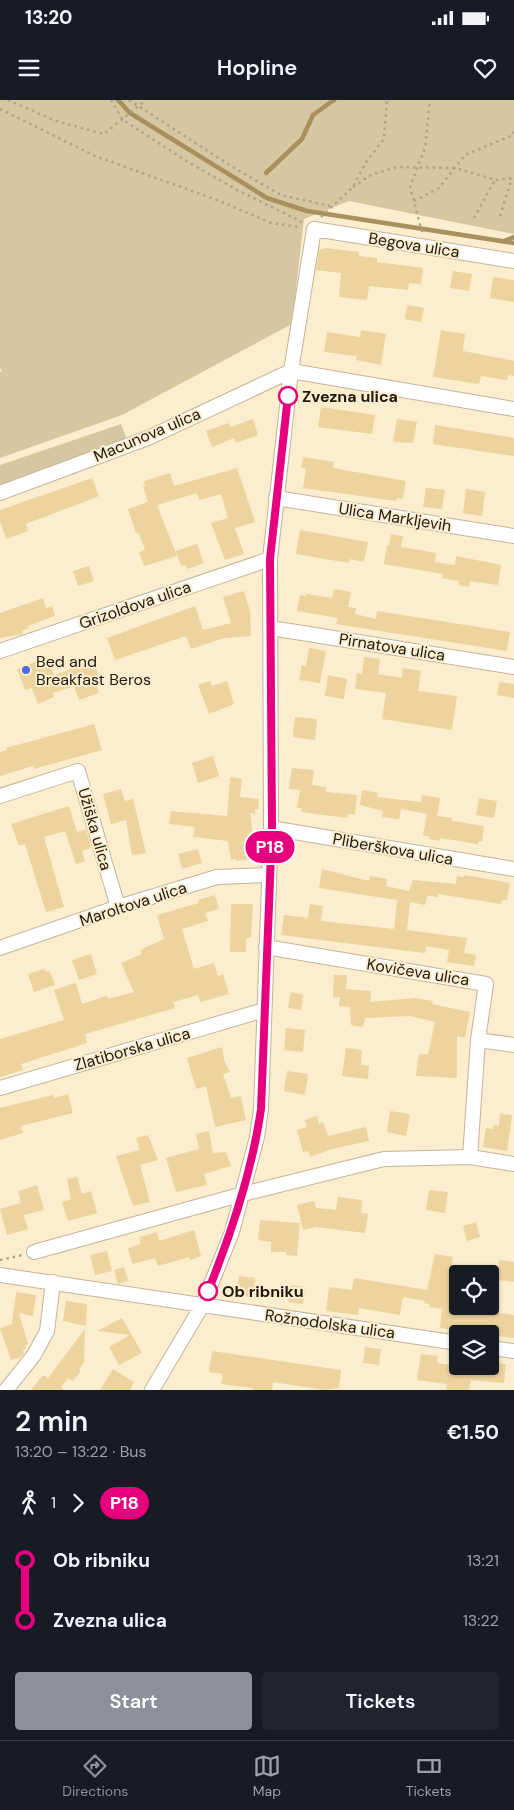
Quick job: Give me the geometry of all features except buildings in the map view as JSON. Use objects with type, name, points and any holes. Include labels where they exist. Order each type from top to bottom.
[{"type":"street","name":"Begova ulica","points":[[314,229],[514,261]]},
{"type":"street","points":[[152,1390],[203,1304],[232,1232],[257,1137],[261,1109],[268,875],[272,828],[270,559],[291,371],[314,229]]},
{"type":"street","points":[[291,371],[514,409]]},
{"type":"street","name":"Macunova ulica","points":[[0,493],[148,438],[291,371]]},
{"type":"street","name":"Ulica Markljevih","points":[[276,498],[514,536]]},
{"type":"street","name":"Grizoldova ulica","points":[[0,651],[270,559]]},
{"type":"street","name":"Pirnatova ulica","points":[[271,628],[514,667]]},
{"type":"street","name":"Užiška ulica","points":[[0,796],[78,771],[118,907]]},
{"type":"street","name":"Pliberškova ulica","points":[[272,828],[514,870]]},
{"type":"street","name":"Maroltova ulica","points":[[0,948],[118,907],[217,877],[268,875]]},
{"type":"street","name":"Kovičeva ulica","points":[[266,947],[486,984],[478,1040],[470,1157]]},
{"type":"street","name":"Zlatiborska ulica","points":[[0,1088],[264,1010]]},
{"type":"street","points":[[478,1040],[514,1045]]},
{"type":"street","points":[[34,1252],[243,1194],[384,1159],[470,1157],[514,1164]]},
{"type":"street","points":[[0,1275],[53,1282],[104,1292],[203,1304]]},
{"type":"street","points":[[6,1390],[34,1355],[47,1331],[53,1282]]},
{"type":"street","name":"Rožnodolska ulica","points":[[203,1304],[449,1342]]},
{"type":"street","points":[[499,1349],[514,1351]]},
{"type":"path","points":[[8,100],[56,121],[104,134],[146,100]]},
{"type":"path","points":[[111,100],[123,120],[237,190],[314,229]]},
{"type":"path","points":[[129,100],[231,166],[281,195],[330,206]]},
{"type":"path","points":[[353,187],[366,162],[384,139],[387,100]]},
{"type":"path","points":[[422,233],[422,225],[410,187],[426,148],[430,100]]},
{"type":"path","points":[[0,108],[95,156],[217,200],[271,223],[314,229]]},
{"type":"path","points":[[414,201],[439,188],[465,155],[514,135]]},
{"type":"path","points":[[326,211],[353,187],[371,175],[397,166],[455,168],[496,180],[513,178],[500,216]]},
{"type":"path","points":[[474,218],[496,180]]},
{"type":"path","points":[[0,1260],[34,1252]]},
{"type":"shaded area","points":[[0,100],[514,100],[514,234],[349,201],[304,219],[292,324],[122,415],[0,458],[0,372],[2,371],[0,368]]},
{"type":"shaded area","points":[[121,424],[129,445],[0,490],[0,465]]},
{"type":"waterway","points":[[118,100],[130,113],[267,198],[307,211],[514,243]]},
{"type":"waterway","points":[[266,173],[302,139],[313,115],[334,100]]},
{"type":"waterway","points":[[504,241],[514,237]]},
{"type":"bus line","name":"P18","points":[[208,1291],[232,1232],[257,1137],[261,1109],[268,875],[272,828],[270,559],[288,396]]},
{"type":"place","name":"Zvezna ulica","points":[[288,396]]},
{"type":"place","name":"Bed and Breakfast Beros","points":[[26,670]]},
{"type":"place","name":"Ob ribniku","points":[[208,1291]]}]
